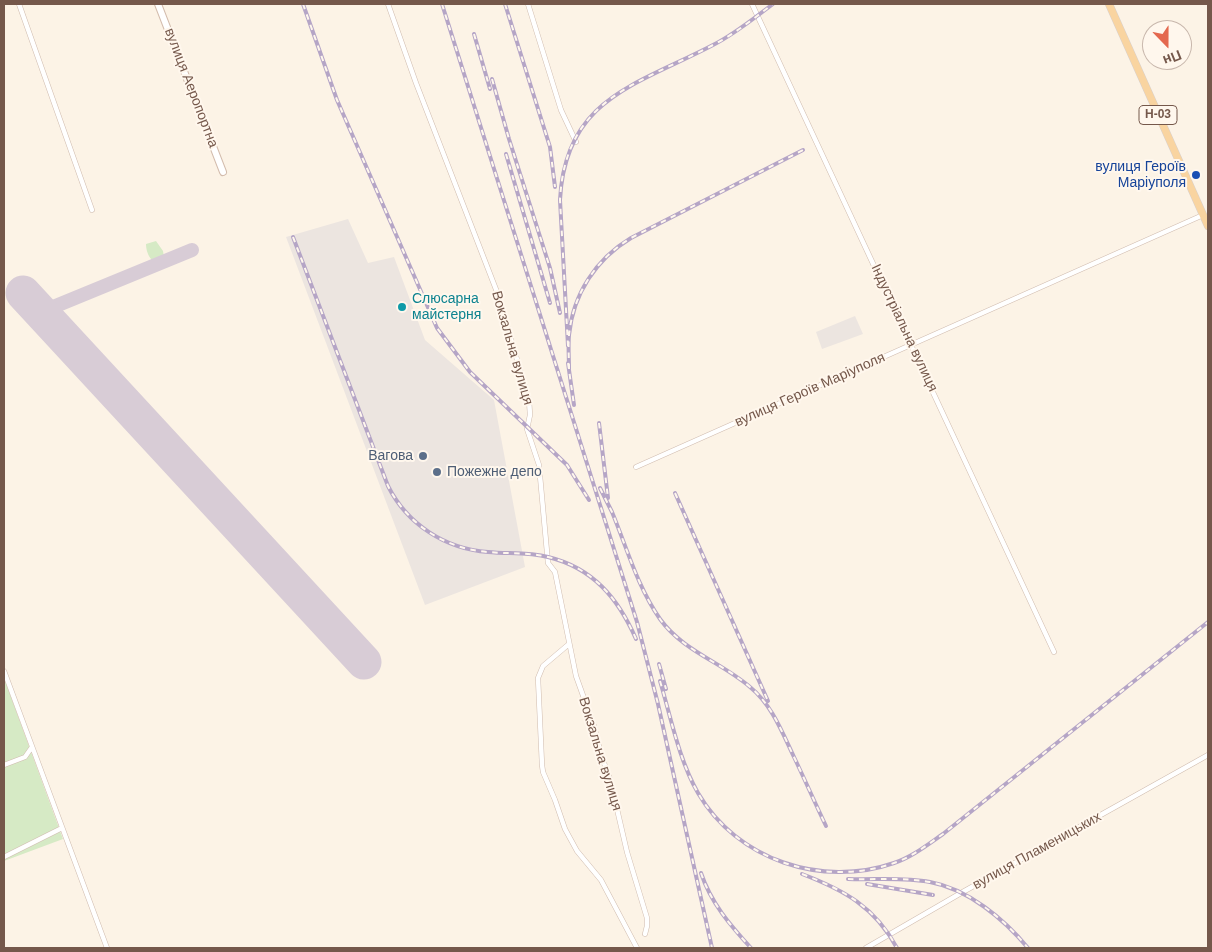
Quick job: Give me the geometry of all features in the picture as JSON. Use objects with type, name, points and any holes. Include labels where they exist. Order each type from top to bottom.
[{"type":"main road","name":"Н-03","points":[[1109,4],[1208,226]]},
{"type":"street","points":[[19,4],[92,210]]},
{"type":"street","name":"вулиця Аеропортна","points":[[158,4],[223,172]]},
{"type":"street","name":"Вокзальна вулиця","points":[[388,4],[496,292],[529,400],[530,415],[526,429],[539,465],[548,563],[553,568],[557,580],[576,676],[613,789],[625,845],[647,918],[645,934]]},
{"type":"street","points":[[528,4],[561,110],[576,142]]},
{"type":"street","name":"Індустріальна вулиця","points":[[752,4],[1054,652]]},
{"type":"street","name":"вулиця Героїв Маріуполя","points":[[636,467],[1203,215]]},
{"type":"street","points":[[569,644],[543,666],[538,678],[542,765],[565,829],[577,851],[600,880],[638,948]]},
{"type":"street","points":[[4,671],[107,948]]},
{"type":"street","points":[[4,765],[25,757],[32,747]]},
{"type":"street","name":"вулиця Пламеницьких","points":[[866,948],[960,893],[1208,755]]},
{"type":"street","points":[[4,857],[62,828]]},
{"type":"shaded area","points":[[348,219],[368,263],[394,257],[425,340],[494,400],[525,567],[425,605],[286,237]]},
{"type":"shaded area","points":[[855,316],[863,334],[822,349],[816,332]]},
{"type":"green space","points":[[156,241],[163,251],[164,257],[154,262],[148,254],[146,244]]},
{"type":"green space","points":[[4,678],[63,839],[4,861]]},
{"type":"taxiway","points":[[41,312],[192,250]]},
{"type":"runway","points":[[23,293],[364,662]]},
{"type":"railway","points":[[303,4],[337,100],[437,328],[470,372],[567,465],[589,500]]},
{"type":"railway","points":[[442,4],[637,622],[658,704],[712,948]]},
{"type":"railway","points":[[505,4],[550,147],[555,187]]},
{"type":"railway","points":[[568,346],[560,200],[565,166],[575,138],[591,117],[610,99],[633,85],[721,41],[773,4]]},
{"type":"railway","points":[[474,34],[490,89]]},
{"type":"railway","points":[[492,79],[550,268],[560,313]]},
{"type":"railway","points":[[569,369],[569,335],[575,306],[588,279],[607,256],[631,238],[803,150]]},
{"type":"railway","points":[[506,154],[550,303]]},
{"type":"railway","points":[[293,237],[388,486],[406,512],[429,532],[457,546],[488,552],[540,555],[564,562],[578,569],[591,577],[612,598],[621,610],[636,639]]},
{"type":"railway","points":[[568,363],[574,405]]},
{"type":"railway","points":[[599,423],[608,498]]},
{"type":"railway","points":[[600,488],[612,512],[639,580],[660,619],[680,640],[739,678],[758,694],[781,729],[826,826]]},
{"type":"railway","points":[[675,493],[768,701]]},
{"type":"railway","points":[[660,681],[676,738],[691,780],[715,816],[735,836],[758,851],[784,862],[811,870],[838,872],[867,870],[901,860],[943,834],[1208,622]]},
{"type":"railway","points":[[659,664],[666,689]]},
{"type":"railway","points":[[701,873],[716,904],[751,948]]},
{"type":"railway","points":[[802,874],[845,894],[857,902],[879,921],[897,948]]},
{"type":"railway","points":[[848,879],[930,882],[958,891],[996,916],[1028,948]]},
{"type":"railway","points":[[867,884],[933,895]]},
{"type":"place","name":"вулиця Героїв Маріуполя","points":[[1196,175]]},
{"type":"place","name":"Слюсарна майстерня","points":[[402,307]]},
{"type":"place","name":"Вагова","points":[[423,456]]},
{"type":"place","name":"Пожежне депо","points":[[437,472]]}]
